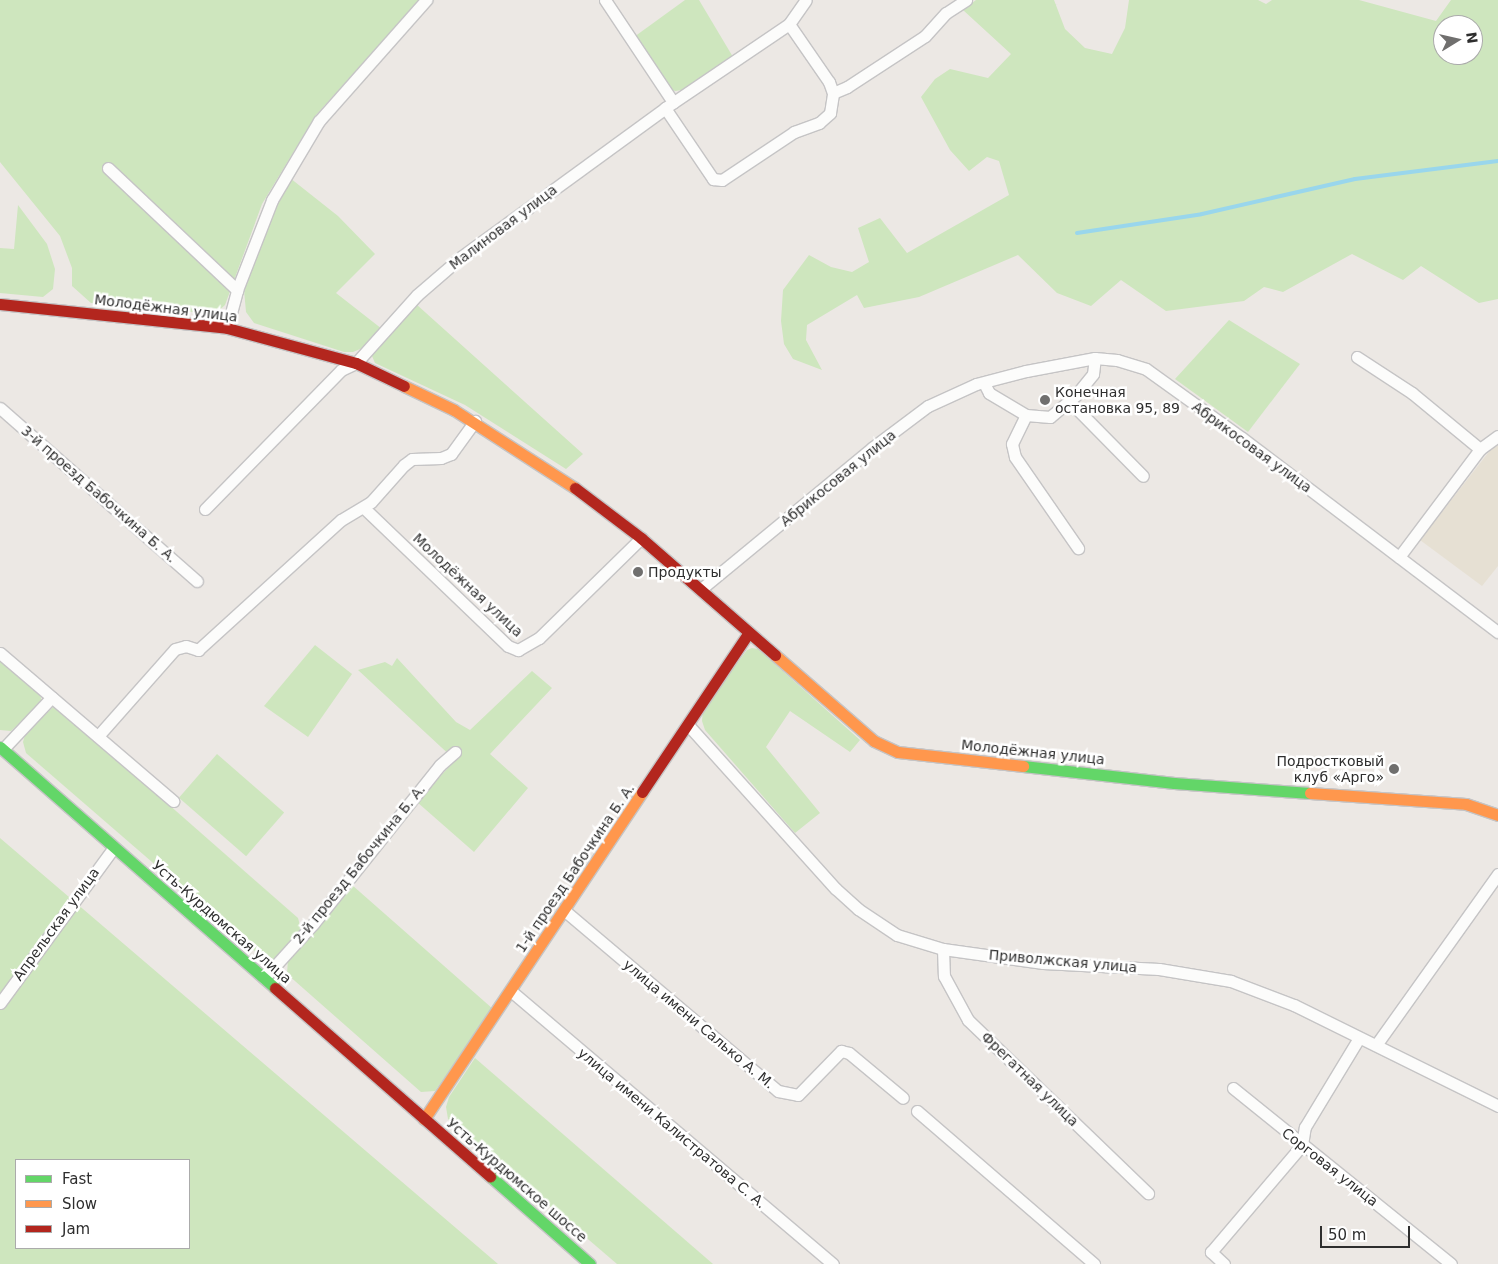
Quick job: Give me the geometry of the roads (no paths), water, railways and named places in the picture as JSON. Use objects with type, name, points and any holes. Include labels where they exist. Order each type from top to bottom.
[{"type":"street","points":[[227,328],[237,290],[272,200],[319,121],[426,0]]},
{"type":"street","points":[[605,0],[713,179],[722,180],[794,132],[819,123],[830,113],[833,93],[829,82],[789,24]]},
{"type":"street","name":"Малиновая улица","points":[[356,363],[417,295],[461,258],[669,105],[789,24],[806,0]]},
{"type":"street","points":[[833,93],[847,87],[925,36],[946,13],[966,0]]},
{"type":"street","name":"Молодёжная улица","points":[[108,168],[237,290]]},
{"type":"street","name":"Молодёжная улица","points":[[0,304],[227,328],[356,363],[475,421],[559,476],[641,538],[874,741],[898,752],[1174,783],[1466,804],[1498,815]]},
{"type":"street","points":[[1357,357],[1412,393],[1480,449]]},
{"type":"street","points":[[984,383],[989,393],[1026,415],[1050,417],[1069,401],[1093,374],[1096,358]]},
{"type":"street","name":"Абрикосовая улица","points":[[701,589],[872,448],[928,406],[984,383],[1026,371],[1096,358],[1117,360],[1146,369],[1498,632]]},
{"type":"street","points":[[205,509],[341,370],[356,363]]},
{"type":"street","points":[[1069,401],[1143,476]]},
{"type":"street","name":"3-й проезд Бабочкина Б. А.","points":[[0,408],[198,581]]},
{"type":"street","points":[[1026,415],[1012,444],[1015,457],[1078,548]]},
{"type":"street","points":[[98,736],[176,649],[186,646],[198,650],[341,520],[364,508],[412,459],[441,458],[451,454],[475,421]]},
{"type":"street","points":[[1399,557],[1480,449],[1498,436]]},
{"type":"street","name":"Молодёжная улица","points":[[364,508],[508,646],[518,650],[540,638],[641,538]]},
{"type":"street","name":"1-й проезд Бабочкина Б. А.","points":[[424,1119],[689,726],[749,632]]},
{"type":"street","points":[[0,653],[173,800]]},
{"type":"street","points":[[2,748],[52,697]]},
{"type":"street","name":"Приволжская улица","points":[[689,726],[836,889],[858,909],[897,935],[943,949],[1043,962],[1159,970],[1231,981],[1294,1005],[1498,1106]]},
{"type":"street","name":"Усть-Курдюмская улица","points":[[2,748],[424,1119]]},
{"type":"street","name":"2-й проезд Бабочкина Б. А.","points":[[264,978],[313,924],[440,765],[455,752]]},
{"type":"street","name":"Апрельская улица","points":[[0,1003],[114,847]]},
{"type":"street","points":[[1376,1045],[1498,874]]},
{"type":"street","name":"улица имени Салько А. М.","points":[[565,911],[778,1090],[798,1095],[841,1051],[849,1053],[903,1098]]},
{"type":"street","name":"Фрегатная улица","points":[[943,949],[944,976],[968,1020],[1148,1192]]},
{"type":"street","name":"улица имени Калистратова С. А.","points":[[511,991],[833,1264]]},
{"type":"street","points":[[1224,1264],[1211,1252],[1302,1145],[1305,1127],[1359,1038]]},
{"type":"street","name":"Сорговая улица","points":[[1233,1088],[1451,1264]]},
{"type":"street","points":[[918,1110],[1094,1264]]},
{"type":"street","name":"Усть-Курдюмское шоссе","points":[[424,1119],[590,1264]]},
{"type":"waterway","points":[[1077,233],[1202,214],[1355,179],[1498,161]]},
{"type":"place","name":"Конечная остановка 95, 89","points":[[1045,400]]},
{"type":"place","name":"Продукты","points":[[638,572]]},
{"type":"place","name":"Подростковый клуб «Арго»","points":[[1394,769]]}]
